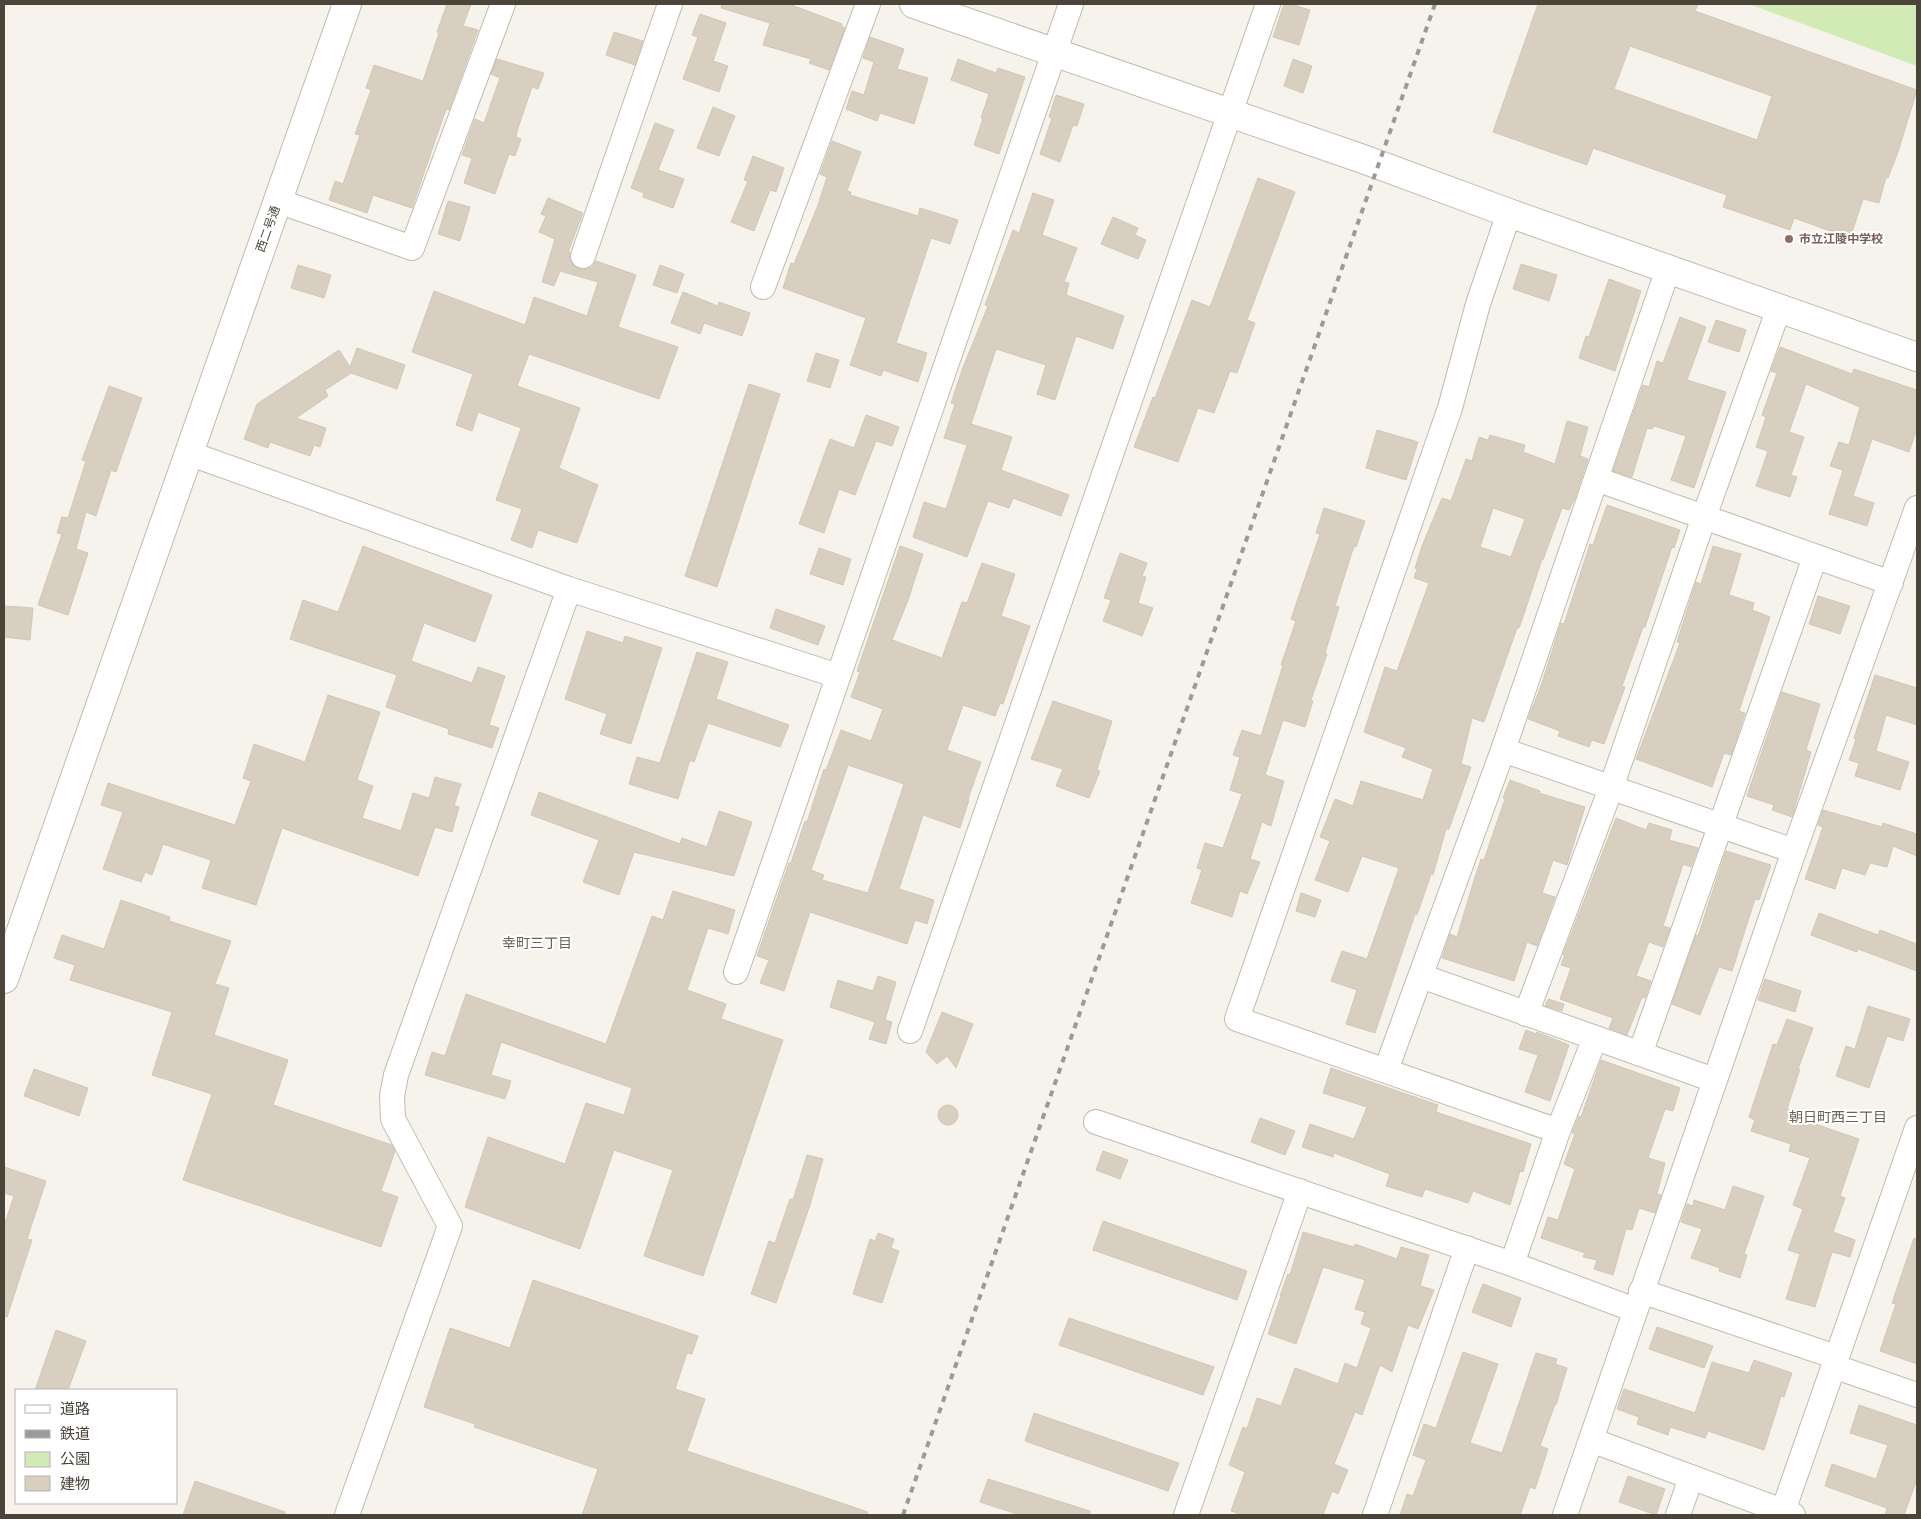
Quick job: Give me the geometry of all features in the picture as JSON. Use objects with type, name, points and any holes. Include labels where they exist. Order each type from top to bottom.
[{"type":"street","name":"西二号通","points":[[4,979],[346,4]]},
{"type":"street","points":[[278,201],[412,248],[502,4]]},
{"type":"street","points":[[583,256],[670,4]]},
{"type":"street","points":[[763,287],[868,4]]},
{"type":"street","points":[[914,4],[1363,159],[1509,213],[1917,357]]},
{"type":"street","points":[[736,972],[1071,4]]},
{"type":"street","points":[[910,1031],[1268,4]]},
{"type":"street","points":[[1509,213],[1478,304],[1450,408],[1238,1019],[1558,1131]]},
{"type":"street","points":[[1386,1070],[1502,750],[1668,269]]},
{"type":"street","points":[[1526,1014],[1611,788],[1704,517],[1779,308]]},
{"type":"street","points":[[188,453],[569,589],[838,676]]},
{"type":"street","points":[[1596,479],[1891,583]]},
{"type":"street","points":[[1565,1515],[1794,851],[1917,508]]},
{"type":"street","points":[[1640,1054],[1815,557]]},
{"type":"street","points":[[346,1515],[450,1226],[393,1119],[392,1096],[396,1075],[569,589]]},
{"type":"street","points":[[1502,750],[1794,851]]},
{"type":"street","points":[[1421,976],[1714,1080]]},
{"type":"street","points":[[1512,1264],[1558,1131],[1595,1038]]},
{"type":"street","points":[[1096,1122],[1512,1264],[1638,1300],[1835,1362],[1917,1395]]},
{"type":"street","points":[[1592,1440],[1788,1513],[1835,1362],[1917,1128]]},
{"type":"street","points":[[1186,1515],[1300,1191]]},
{"type":"street","points":[[1375,1515],[1467,1248]]},
{"type":"street","points":[[1678,1515],[1691,1478]]},
{"type":"green space","points":[[1749,4],[1917,4],[1917,66]]},
{"type":"building","points":[[447,4],[471,4],[463,26],[478,30],[449,110],[446,109],[412,208],[373,195],[367,213],[329,200],[335,181],[343,184],[360,135],[355,134],[371,90],[366,88],[374,65],[423,81]]},
{"type":"building","points":[[722,4],[789,4],[842,24],[841,26],[845,28],[829,70],[809,63],[811,59],[763,45],[770,23],[721,8]]},
{"type":"building","points":[[1284,4],[1310,10],[1299,45],[1273,37]]},
{"type":"building","points":[[1538,4],[1698,4],[1695,11],[1917,90],[1898,152],[1888,178],[1886,177],[1879,203],[1863,199],[1850,238],[1794,218],[1790,230],[1723,207],[1727,195],[1593,148],[1587,165],[1493,132]],"holes":[[[1630,46],[1772,96],[1757,140],[1614,89]]]},
{"type":"building","points":[[700,14],[726,23],[713,61],[728,66],[719,92],[683,79],[698,37],[692,35]]},
{"type":"building","points":[[614,32],[643,41],[635,65],[606,55]]},
{"type":"building","points":[[870,37],[904,49],[897,69],[928,78],[914,124],[880,113],[877,121],[846,109],[852,91],[864,95],[874,62],[863,58]]},
{"type":"building","points":[[497,59],[544,73],[538,89],[532,87],[517,131],[516,137],[521,139],[515,156],[509,154],[495,194],[464,183],[472,158],[462,155],[475,119],[484,123],[500,78],[491,74]]},
{"type":"building","points":[[958,59],[996,73],[998,68],[1025,77],[999,154],[974,145],[989,94],[951,80]]},
{"type":"building","points":[[1293,59],[1312,66],[1303,93],[1284,86]]},
{"type":"building","points":[[1056,95],[1084,104],[1077,126],[1073,125],[1060,162],[1040,154],[1052,118],[1049,117]]},
{"type":"building","points":[[713,107],[735,116],[719,156],[697,148]]},
{"type":"building","points":[[655,123],[674,130],[658,170],[684,179],[673,208],[643,197],[644,193],[631,188]]},
{"type":"building","points":[[832,141],[861,152],[847,191],[851,192],[850,195],[918,216],[920,208],[958,220],[950,244],[931,238],[896,343],[927,353],[918,382],[883,370],[881,376],[850,365],[866,318],[783,288],[791,263],[794,264],[818,205],[827,177],[820,174]]},
{"type":"building","points":[[753,156],[784,168],[776,192],[770,190],[754,231],[731,222],[748,181],[744,180]]},
{"type":"building","points":[[1258,178],[1295,192],[1247,320],[1255,323],[1237,373],[1230,371],[1214,413],[1198,408],[1178,462],[1134,447],[1153,397],[1155,398],[1192,300],[1210,307]]},
{"type":"building","points":[[1033,193],[1054,200],[1042,235],[1077,248],[1064,282],[1069,283],[1066,295],[1124,316],[1113,349],[1076,336],[1055,400],[1037,394],[1046,365],[996,349],[971,424],[1012,437],[1001,470],[1069,495],[1061,516],[1013,498],[1009,508],[988,501],[967,557],[913,537],[924,502],[946,509],[967,445],[944,438],[955,404],[951,403],[988,306],[985,305],[1013,230],[1019,233]]},
{"type":"building","points":[[548,198],[583,213],[568,252],[570,252],[570,259],[573,265],[579,269],[586,269],[592,267],[596,261],[636,275],[618,327],[678,347],[659,399],[529,354],[517,386],[580,408],[559,468],[598,485],[577,543],[538,530],[532,548],[511,540],[522,509],[496,500],[521,428],[478,412],[472,431],[456,425],[473,374],[412,352],[434,291],[525,325],[534,297],[587,316],[598,282],[560,271],[554,286],[542,282],[555,239],[539,232],[546,216],[541,214]]},
{"type":"building","points":[[448,201],[470,207],[460,241],[438,234]]},
{"type":"building","points":[[1113,217],[1138,228],[1135,235],[1146,240],[1138,259],[1101,244]]},
{"type":"building","points":[[1521,264],[1557,275],[1549,301],[1513,289]]},
{"type":"building","points":[[298,265],[331,275],[324,298],[291,288]]},
{"type":"building","points":[[660,265],[684,274],[677,293],[653,285]]},
{"type":"building","points":[[1609,279],[1641,291],[1615,371],[1579,358],[1586,336],[1589,337]]},
{"type":"building","points":[[683,292],[718,306],[719,302],[750,313],[742,336],[704,323],[700,334],[671,323]]},
{"type":"building","points":[[1680,317],[1706,327],[1687,380],[1726,392],[1694,488],[1671,480],[1686,436],[1654,426],[1652,429],[1647,428],[1632,477],[1613,471],[1643,385],[1649,387],[1657,361],[1663,363]]},
{"type":"building","points":[[1716,320],[1746,330],[1739,352],[1708,342]]},
{"type":"building","points":[[1780,347],[1852,374],[1854,369],[1917,390],[1917,429],[1909,452],[1872,439],[1853,496],[1874,503],[1867,526],[1829,514],[1843,470],[1830,466],[1839,442],[1849,445],[1860,407],[1806,384],[1789,432],[1804,437],[1791,475],[1797,477],[1790,497],[1756,486],[1768,451],[1756,447],[1766,417],[1762,415],[1777,373],[1771,371]]},
{"type":"building","points":[[357,348],[405,365],[397,389],[351,373],[325,390],[328,396],[296,418],[326,428],[320,447],[314,445],[310,456],[270,442],[268,448],[244,439],[257,404],[339,350],[350,367]]},
{"type":"building","points":[[816,353],[839,360],[830,388],[807,381]]},
{"type":"building","points":[[749,384],[780,394],[717,587],[685,576]]},
{"type":"building","points":[[109,386],[142,398],[116,472],[111,470],[96,516],[86,512],[76,549],[88,553],[68,615],[38,605],[62,534],[57,533],[62,517],[68,518],[86,461],[82,460]]},
{"type":"building","points":[[866,415],[899,427],[892,446],[876,441],[855,495],[839,489],[824,533],[799,524],[830,439],[854,448]]},
{"type":"building","points":[[1567,421],[1588,427],[1580,456],[1588,459],[1575,498],[1569,510],[1562,508],[1484,722],[1472,718],[1461,764],[1471,767],[1449,829],[1446,829],[1433,875],[1431,874],[1417,915],[1415,914],[1375,1033],[1346,1024],[1357,990],[1331,981],[1342,951],[1367,959],[1399,868],[1362,856],[1348,892],[1315,880],[1330,841],[1320,837],[1335,799],[1353,806],[1361,781],[1423,800],[1433,769],[1402,757],[1406,748],[1364,732],[1385,667],[1397,671],[1429,583],[1414,578],[1422,546],[1442,498],[1451,501],[1466,459],[1472,461],[1479,437],[1488,440],[1490,435],[1525,445],[1523,452],[1555,464]],"holes":[[[1493,508],[1525,519],[1511,557],[1480,547]]]},
{"type":"building","points":[[1377,430],[1418,442],[1406,480],[1366,468]]},
{"type":"building","points":[[1607,505],[1680,530],[1674,548],[1672,547],[1645,627],[1643,627],[1622,686],[1625,687],[1604,744],[1592,740],[1589,747],[1558,736],[1560,731],[1528,719],[1541,686],[1561,623],[1564,624],[1590,544],[1593,545]]},
{"type":"building","points":[[1324,508],[1365,521],[1356,547],[1354,546],[1335,606],[1339,607],[1325,653],[1327,654],[1311,700],[1313,701],[1305,727],[1283,720],[1265,775],[1284,781],[1271,826],[1262,822],[1250,859],[1260,862],[1247,894],[1240,891],[1232,917],[1191,903],[1202,870],[1197,868],[1205,843],[1223,848],[1242,794],[1230,790],[1240,757],[1233,755],[1242,730],[1261,736],[1283,665],[1281,665],[1296,621],[1291,619],[1320,534],[1316,533]]},
{"type":"building","points":[[363,546],[492,595],[475,642],[424,623],[411,661],[472,683],[478,667],[505,676],[489,725],[499,728],[492,748],[448,734],[449,729],[386,707],[397,675],[290,639],[303,600],[338,612]]},
{"type":"building","points":[[900,546],[923,554],[892,640],[942,658],[962,602],[967,603],[982,563],[1015,574],[1001,616],[1030,626],[1003,704],[1000,703],[995,716],[963,705],[947,750],[981,762],[960,828],[923,815],[899,889],[934,900],[927,924],[915,920],[907,944],[810,912],[784,991],[760,983],[769,960],[757,956],[789,863],[791,863],[805,821],[807,822],[824,769],[826,770],[841,730],[871,741],[883,709],[851,697],[860,672],[857,671]],"holes":[[[848,765],[904,784],[868,893],[822,880],[824,875],[811,870]]]},
{"type":"building","points":[[1713,546],[1741,554],[1729,595],[1754,603],[1752,610],[1770,617],[1739,711],[1745,713],[1731,755],[1724,753],[1712,787],[1636,759],[1680,643],[1677,642],[1696,582],[1701,584]]},
{"type":"building","points":[[819,548],[851,559],[843,585],[810,574]]},
{"type":"building","points":[[1120,553],[1147,563],[1142,576],[1146,577],[1138,603],[1153,608],[1142,636],[1103,621],[1111,600],[1104,598]]},
{"type":"building","points":[[1818,596],[1850,606],[1840,634],[1809,624]]},
{"type":"building","points":[[4,606],[33,608],[30,640],[4,637]]},
{"type":"building","points":[[776,609],[825,626],[818,645],[770,628]]},
{"type":"building","points":[[587,631],[623,643],[625,636],[662,648],[631,744],[600,734],[607,714],[565,699]]},
{"type":"building","points":[[697,652],[728,662],[716,699],[789,725],[780,747],[708,723],[694,762],[690,760],[678,799],[629,784],[637,757],[660,763]]},
{"type":"building","points":[[1875,675],[1917,688],[1917,725],[1886,715],[1876,751],[1909,762],[1900,790],[1855,776],[1859,763],[1849,760],[1856,739],[1854,738]]},
{"type":"building","points":[[1782,692],[1820,704],[1806,750],[1811,752],[1792,817],[1772,810],[1774,805],[1747,796]]},
{"type":"building","points":[[328,695],[380,712],[357,780],[373,786],[362,818],[401,831],[413,793],[429,798],[435,777],[461,784],[454,806],[459,807],[452,832],[435,827],[418,876],[282,828],[256,905],[202,888],[211,860],[163,844],[152,875],[145,872],[141,882],[103,869],[123,812],[101,805],[108,783],[235,825],[251,781],[243,778],[254,744],[305,762]]},
{"type":"building","points":[[1053,701],[1112,721],[1097,770],[1100,771],[1089,798],[1056,786],[1063,769],[1031,759]]},
{"type":"building","points":[[1510,780],[1540,791],[1539,793],[1585,807],[1567,865],[1553,860],[1542,893],[1555,897],[1537,946],[1527,942],[1514,981],[1442,958],[1450,934],[1457,937],[1481,859],[1484,860]]},
{"type":"building","points":[[539,792],[680,844],[682,838],[707,847],[719,811],[752,822],[734,876],[634,852],[619,895],[583,882],[599,840],[531,815]]},
{"type":"building","points":[[1823,810],[1882,827],[1883,823],[1917,834],[1917,856],[1893,846],[1887,867],[1870,863],[1865,875],[1842,868],[1835,889],[1805,879],[1823,827],[1818,825]]},
{"type":"building","points":[[1616,818],[1646,830],[1649,823],[1672,830],[1669,840],[1698,848],[1691,867],[1683,864],[1663,926],[1670,928],[1663,947],[1649,942],[1636,976],[1651,981],[1645,998],[1642,997],[1627,1035],[1609,1028],[1613,1018],[1560,999],[1571,968],[1561,965],[1565,955],[1563,955]]},
{"type":"building","points":[[1726,851],[1771,865],[1759,900],[1755,899],[1732,971],[1719,967],[1700,1015],[1672,1004],[1696,935],[1698,936]]},
{"type":"building","points":[[673,891],[735,910],[728,934],[708,928],[687,990],[726,1004],[721,1019],[783,1040],[703,1276],[644,1256],[673,1170],[614,1150],[580,1249],[465,1207],[488,1137],[565,1164],[586,1103],[624,1115],[632,1088],[501,1042],[491,1075],[511,1081],[505,1099],[425,1075],[432,1052],[445,1056],[466,994],[606,1044],[652,916],[663,920]]},
{"type":"building","points":[[1301,893],[1321,900],[1315,917],[1296,911]]},
{"type":"building","points":[[121,900],[170,917],[169,921],[231,941],[215,984],[229,988],[214,1035],[288,1060],[273,1105],[392,1145],[395,1151],[381,1191],[398,1197],[381,1247],[183,1180],[212,1094],[152,1075],[172,1012],[70,980],[75,965],[54,958],[62,935],[104,949]]},
{"type":"building","points":[[1819,913],[1878,935],[1880,930],[1917,944],[1917,971],[1858,949],[1857,952],[1811,935]]},
{"type":"building","points":[[878,976],[896,982],[885,1020],[892,1022],[886,1044],[869,1039],[875,1022],[830,1007],[838,980],[873,991]]},
{"type":"building","points":[[1765,979],[1801,991],[1795,1012],[1758,1000]]},
{"type":"building","points":[[1548,999],[1564,1004],[1562,1011],[1545,1006]]},
{"type":"building","points":[[1868,1006],[1910,1019],[1903,1041],[1887,1036],[1869,1088],[1836,1076],[1846,1046],[1855,1049]]},
{"type":"building","points":[[942,1012],[973,1024],[956,1068],[947,1056],[937,1064],[926,1052]]},
{"type":"building","points":[[1787,1019],[1813,1028],[1798,1069],[1800,1069],[1787,1109],[1810,1117],[1809,1122],[1859,1139],[1840,1196],[1845,1198],[1833,1232],[1855,1240],[1850,1257],[1832,1252],[1815,1307],[1786,1299],[1800,1254],[1788,1250],[1803,1209],[1793,1205],[1810,1158],[1789,1151],[1791,1144],[1751,1131],[1755,1120],[1749,1117],[1773,1044],[1777,1045]]},
{"type":"building","points":[[1526,1030],[1536,1034],[1537,1032],[1569,1045],[1550,1101],[1525,1092],[1538,1055],[1519,1049]]},
{"type":"building","points":[[1601,1060],[1680,1088],[1673,1111],[1665,1109],[1648,1158],[1665,1163],[1657,1194],[1661,1195],[1655,1213],[1639,1208],[1632,1230],[1626,1229],[1613,1275],[1594,1269],[1597,1260],[1583,1257],[1585,1253],[1541,1238],[1548,1217],[1558,1220],[1575,1169],[1564,1164],[1575,1134],[1572,1133],[1579,1116],[1581,1117]]},
{"type":"building","points":[[1331,1068],[1438,1105],[1436,1112],[1531,1144],[1523,1172],[1520,1171],[1510,1205],[1473,1191],[1468,1203],[1425,1189],[1422,1197],[1386,1186],[1390,1174],[1334,1153],[1333,1157],[1302,1147],[1310,1124],[1354,1139],[1367,1107],[1323,1093]]},
{"type":"building","points":[[34,1069],[88,1088],[79,1116],[24,1096]]},
{"type":"building","points":[[944,1105],[952,1105],[958,1111],[958,1119],[952,1125],[944,1125],[938,1119],[938,1111]]},
{"type":"building","points":[[1260,1118],[1295,1131],[1285,1155],[1251,1142]]},
{"type":"building","points":[[1103,1151],[1128,1160],[1120,1179],[1096,1170]]},
{"type":"building","points":[[807,1155],[823,1159],[810,1205],[776,1303],[751,1294],[769,1241],[775,1243],[790,1199],[793,1200]]},
{"type":"building","points":[[4,1167],[46,1181],[27,1239],[32,1240],[7,1317],[4,1316],[4,1226],[14,1196],[4,1193]]},
{"type":"building","points":[[1733,1186],[1764,1196],[1744,1254],[1747,1255],[1740,1278],[1719,1271],[1720,1268],[1691,1258],[1702,1229],[1681,1222],[1687,1204],[1693,1206],[1694,1200],[1725,1210]]},
{"type":"building","points":[[1103,1221],[1247,1271],[1237,1300],[1093,1250]]},
{"type":"building","points":[[1303,1232],[1354,1247],[1355,1244],[1397,1259],[1401,1247],[1429,1255],[1420,1286],[1434,1290],[1418,1329],[1408,1325],[1392,1372],[1380,1365],[1362,1415],[1355,1412],[1334,1464],[1348,1470],[1338,1494],[1332,1491],[1323,1515],[1243,1515],[1231,1511],[1245,1472],[1229,1465],[1243,1427],[1247,1429],[1257,1398],[1281,1406],[1295,1368],[1338,1384],[1345,1363],[1357,1368],[1371,1328],[1361,1324],[1365,1312],[1355,1309],[1365,1280],[1323,1267],[1296,1344],[1268,1334],[1288,1274],[1290,1275]]},
{"type":"building","points":[[878,1233],[894,1239],[891,1248],[899,1251],[882,1303],[853,1294],[870,1239],[875,1241]]},
{"type":"building","points":[[1914,1238],[1917,1239],[1917,1364],[1880,1351],[1896,1304],[1892,1303]]},
{"type":"building","points":[[533,1280],[698,1336],[692,1354],[687,1353],[675,1389],[705,1399],[687,1451],[868,1512],[867,1515],[582,1515],[598,1469],[474,1427],[475,1424],[424,1407],[450,1328],[510,1348]]},
{"type":"building","points":[[1483,1284],[1521,1298],[1511,1327],[1472,1312]]},
{"type":"building","points":[[1069,1318],[1214,1367],[1203,1395],[1059,1345]]},
{"type":"building","points":[[1657,1327],[1713,1346],[1704,1368],[1649,1349]]},
{"type":"building","points":[[56,1330],[86,1341],[68,1389],[35,1389]]},
{"type":"building","points":[[1463,1352],[1498,1364],[1470,1443],[1502,1453],[1536,1353],[1557,1359],[1555,1364],[1567,1368],[1556,1405],[1540,1446],[1548,1449],[1535,1489],[1530,1487],[1520,1515],[1400,1515],[1407,1494],[1413,1496],[1426,1460],[1413,1455],[1424,1424],[1436,1428]]},
{"type":"building","points":[[1754,1360],[1792,1373],[1784,1397],[1781,1396],[1764,1450],[1708,1431],[1705,1438],[1670,1427],[1668,1435],[1637,1424],[1639,1417],[1617,1409],[1624,1389],[1695,1413],[1712,1362],[1749,1373]]},
{"type":"building","points":[[1859,1405],[1917,1425],[1917,1479],[1904,1515],[1885,1515],[1887,1508],[1825,1486],[1832,1464],[1876,1479],[1888,1445],[1850,1433]]},
{"type":"building","points":[[1034,1413],[1179,1463],[1168,1491],[1025,1441]]},
{"type":"building","points":[[1628,1476],[1665,1489],[1656,1515],[1619,1502]]},
{"type":"building","points":[[988,1479],[1090,1511],[1090,1515],[1020,1515],[980,1502]]},
{"type":"building","points":[[195,1481],[285,1512],[285,1515],[183,1515]]},
{"type":"railway","points":[[903,1515],[1435,4]]},
{"type":"place","name":"市立江陵中学校","points":[[1789,239]]},
{"type":"district","name":"幸町三丁目","points":[[537,943]]},
{"type":"district","name":"朝日町西三丁目","points":[[1838,1117]]}]
